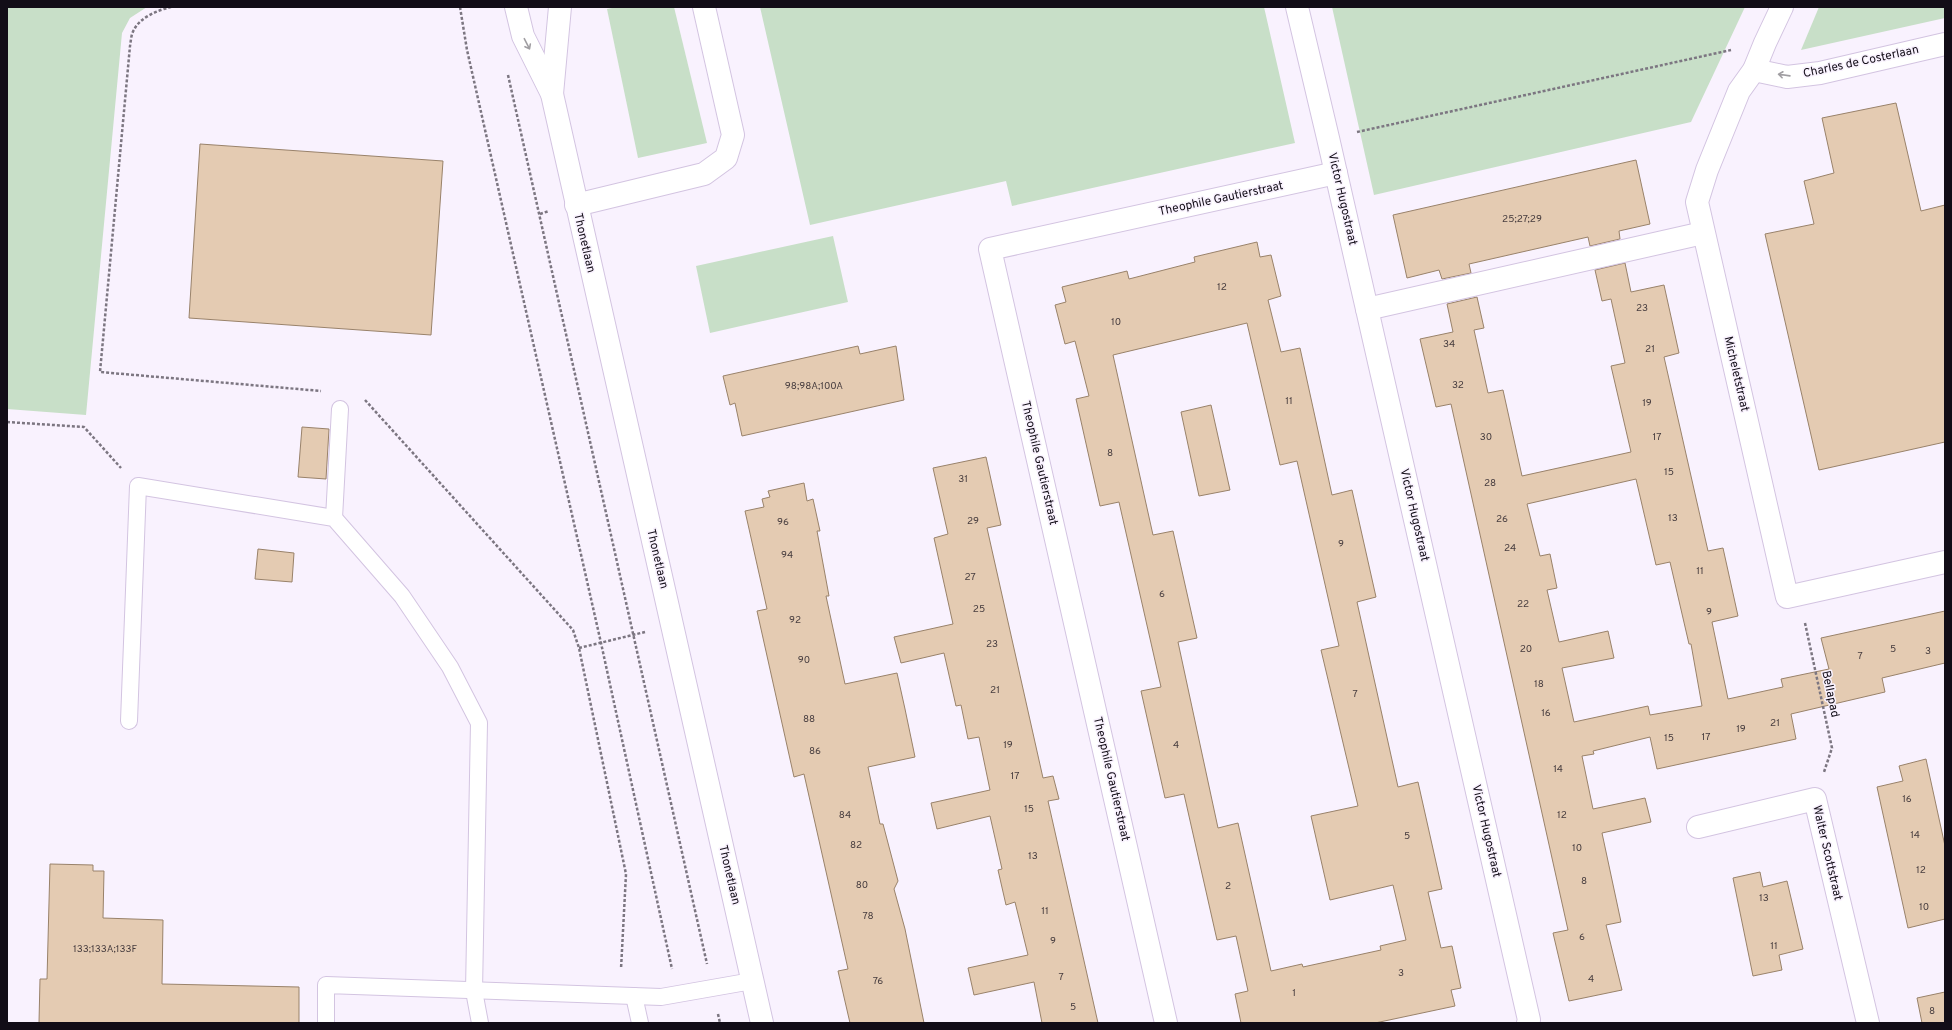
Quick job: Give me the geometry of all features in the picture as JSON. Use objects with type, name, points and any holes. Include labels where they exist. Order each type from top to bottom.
[{"type":"street","name":"Thonetlaan","points":[[516,7],[523,36],[552,94],[762,1023]]},
{"type":"street","name":"Thonetlaan","points":[[552,94],[560,7]]},
{"type":"street","points":[[576,205],[704,174],[726,158],[732,135],[704,7]]},
{"type":"street","name":"Victor Hugostraat","points":[[1297,7],[1367,309],[1528,1023]]},
{"type":"street","name":"Micheletstraat","points":[[1782,7],[1754,70],[1738,91],[1696,202],[1787,597]]},
{"type":"street","name":"Charles de Costerlaan","points":[[1754,70],[1787,77],[1820,73],[1945,44]]},
{"type":"street","name":"Theophile Gautierstraat","points":[[1166,1023],[990,249],[1336,173]]},
{"type":"street","points":[[1367,309],[1703,233]]},
{"type":"street","points":[[1787,597],[1945,562]]},
{"type":"street","name":"Walter Scottstraat","points":[[1698,827],[1815,799],[1868,1023]]},
{"type":"lane","points":[[334,518],[340,409]]},
{"type":"lane","points":[[129,721],[138,486],[334,518],[402,596],[450,667],[479,723],[474,990],[480,1023]]},
{"type":"lane","points":[[326,1023],[326,985],[661,997],[752,981]]},
{"type":"lane","points":[[627,996],[640,1023]]},
{"type":"path","points":[[171,7],[160,10],[146,18],[134,29],[130,46],[100,372],[328,392]]},
{"type":"path","points":[[460,7],[467,50],[601,643],[677,994]]},
{"type":"path","points":[[1328,138],[1765,43]]},
{"type":"path","points":[[508,74],[720,1023]]},
{"type":"path","points":[[360,394],[573,630],[579,648],[626,874],[627,996]]},
{"type":"path","points":[[7,422],[84,427],[138,486]]},
{"type":"path","name":"Bellapad","points":[[1787,597],[1804,618],[1832,748],[1815,799]]},
{"type":"path","points":[[579,648],[673,626]]},
{"type":"green space","points":[[7,7],[147,7],[130,18],[122,33],[86,415],[7,409]]},
{"type":"green space","points":[[617,7],[674,7],[707,143],[638,158],[607,9]]},
{"type":"green space","points":[[760,7],[1264,7],[1295,143],[1012,206],[1006,181],[810,225]]},
{"type":"green space","points":[[1332,7],[1745,7],[1691,122],[1374,195]]},
{"type":"green space","points":[[1819,7],[1945,7],[1945,18],[1801,50]]},
{"type":"green space","points":[[833,236],[848,302],[710,333],[696,266]]},
{"type":"building","points":[[1896,103],[1921,211],[1945,205],[1945,442],[1819,470],[1765,234],[1814,224],[1804,181],[1834,173],[1822,118]]},
{"type":"building","points":[[200,144],[443,161],[431,335],[189,318]]},
{"type":"building","points":[[1636,160],[1650,224],[1619,231],[1620,239],[1590,246],[1588,237],[1469,264],[1471,273],[1442,279],[1439,270],[1407,278],[1393,215]]},
{"type":"building","points":[[1257,242],[1260,257],[1271,255],[1281,296],[1268,300],[1281,352],[1300,348],[1332,495],[1352,490],[1376,597],[1357,602],[1398,787],[1418,782],[1442,889],[1428,892],[1441,948],[1452,946],[1461,988],[1451,990],[1455,1006],[1375,1023],[1241,1023],[1235,994],[1248,991],[1236,936],[1217,940],[1184,794],[1165,798],[1141,691],[1161,687],[1119,502],[1100,506],[1076,399],[1089,396],[1075,341],[1065,344],[1055,305],[1066,302],[1062,287],[1127,271],[1129,279],[1195,262],[1194,257]],"holes":[[[1247,323],[1280,465],[1297,461],[1339,646],[1321,650],[1358,806],[1311,816],[1330,900],[1393,885],[1406,940],[1380,946],[1381,950],[1303,967],[1302,964],[1271,971],[1238,823],[1218,828],[1178,642],[1197,638],[1173,531],[1153,535],[1113,355]]]},
{"type":"building","points":[[1625,263],[1631,292],[1664,285],[1679,353],[1664,357],[1708,551],[1723,548],[1738,616],[1712,622],[1728,699],[1783,687],[1781,679],[1829,669],[1821,638],[1945,611],[1945,663],[1882,678],[1885,692],[1791,714],[1796,739],[1657,769],[1650,737],[1593,751],[1594,754],[1582,756],[1593,809],[1645,798],[1651,822],[1602,833],[1621,922],[1606,925],[1622,990],[1569,1001],[1553,933],[1568,930],[1451,404],[1436,407],[1420,339],[1453,332],[1447,304],[1477,297],[1484,328],[1474,330],[1488,393],[1503,390],[1522,476],[1631,452],[1611,366],[1625,363],[1611,299],[1602,301],[1595,270]],"holes":[[[1636,479],[1656,565],[1670,562],[1689,644],[1691,644],[1702,706],[1650,715],[1648,706],[1574,722],[1562,668],[1614,658],[1608,631],[1559,642],[1547,590],[1557,588],[1550,554],[1540,556],[1527,504]]]},
{"type":"building","points":[[858,346],[860,354],[896,346],[904,400],[742,436],[735,403],[730,405],[723,376]]},
{"type":"building","points":[[1211,405],[1230,490],[1199,496],[1181,412]]},
{"type":"building","points":[[302,427],[329,429],[326,479],[298,477]]},
{"type":"building","points":[[986,457],[1001,525],[987,528],[1043,778],[1053,776],[1059,799],[1048,801],[1098,1023],[1042,1023],[1034,982],[974,995],[968,968],[1028,955],[1015,902],[1006,905],[998,870],[1002,869],[990,816],[937,829],[931,803],[990,790],[979,737],[968,739],[961,705],[956,706],[944,653],[901,663],[894,637],[953,624],[934,538],[948,534],[933,468]]},
{"type":"building","points":[[804,483],[807,501],[813,499],[820,531],[817,531],[829,596],[826,596],[845,684],[897,673],[905,709],[915,757],[868,767],[880,824],[883,824],[898,881],[894,889],[905,929],[924,1023],[850,1023],[838,971],[848,969],[804,774],[794,777],[757,611],[767,609],[745,511],[764,507],[762,499],[770,497],[768,491]]},
{"type":"building","points":[[258,549],[294,553],[292,582],[255,579]]},
{"type":"building","points":[[1926,759],[1945,846],[1945,919],[1908,928],[1877,787],[1903,781],[1899,766]]},
{"type":"building","points":[[50,864],[93,865],[93,871],[104,871],[103,918],[163,920],[162,984],[299,987],[299,1023],[39,1023],[40,979],[47,979]]},
{"type":"building","points":[[1760,872],[1763,887],[1787,881],[1803,949],[1779,955],[1782,970],[1753,976],[1733,878]]},
{"type":"building","points":[[1945,992],[1945,1023],[1922,1023],[1917,998]]}]
